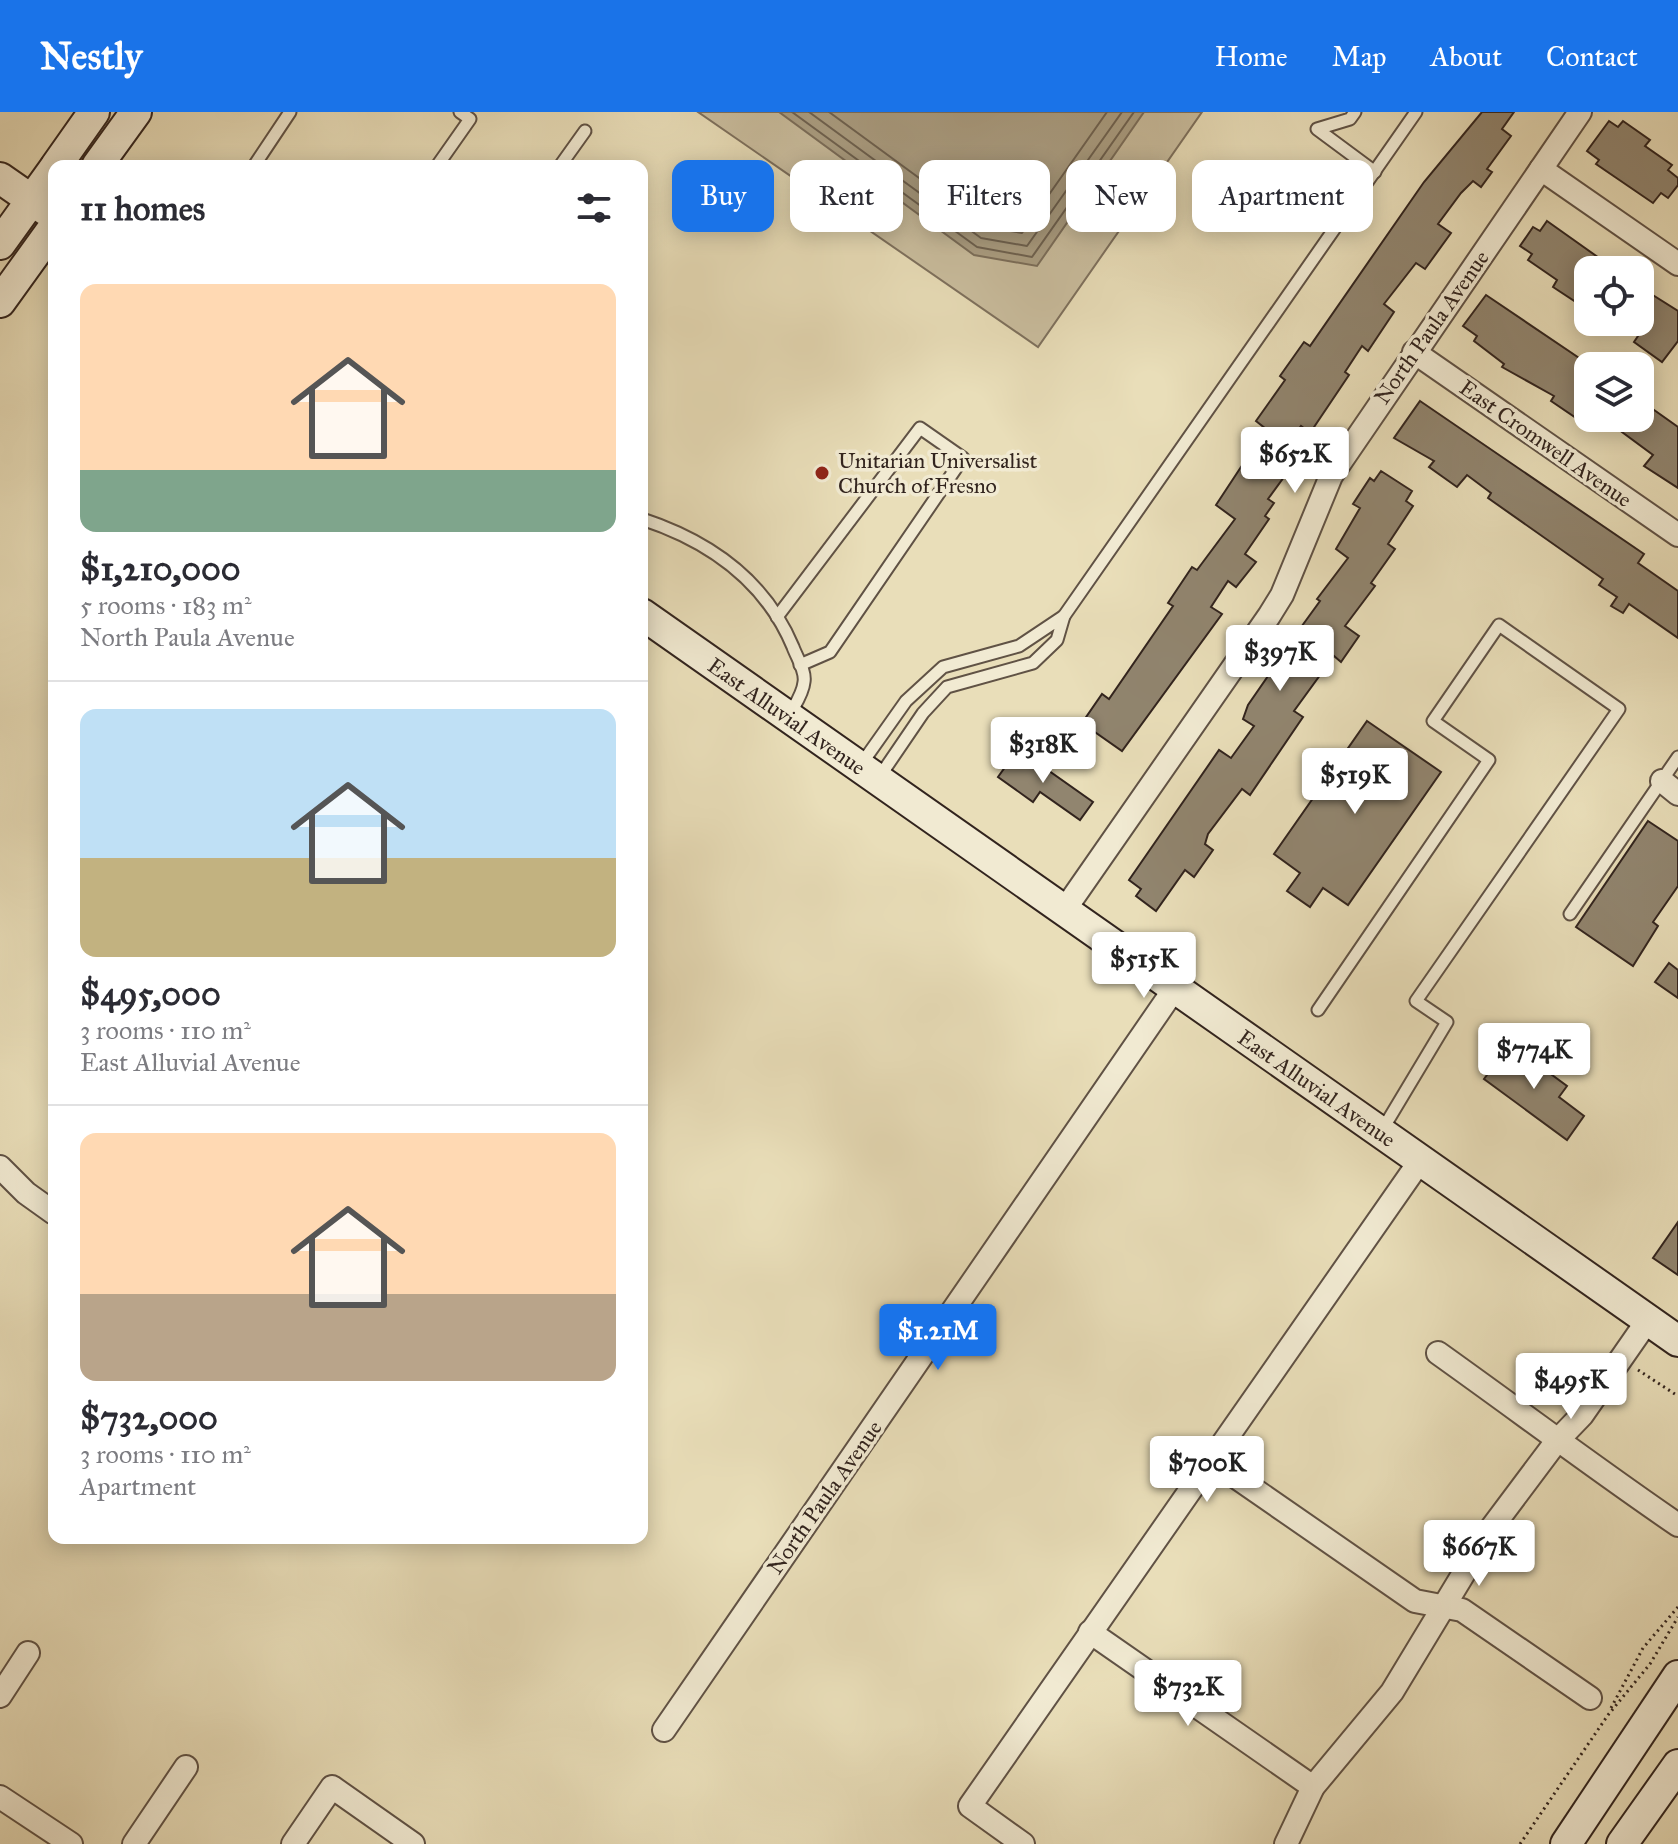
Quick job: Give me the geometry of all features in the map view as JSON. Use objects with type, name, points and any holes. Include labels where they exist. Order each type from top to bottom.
[{"type":"street","points":[[61,160],[94,112]]},
{"type":"street","points":[[101,160],[136,112]]},
{"type":"street","name":"North Paula Avenue","points":[[1063,912],[1276,606],[1331,476],[1580,112]]},
{"type":"street","points":[[1541,169],[1678,264]]},
{"type":"street","points":[[0,178],[43,208],[0,244]]},
{"type":"street","points":[[0,302],[48,235]]},
{"type":"street","name":"East Cromwell Avenue","points":[[1414,352],[1678,535]]},
{"type":"street","name":"East Alluvial Avenue","points":[[648,618],[1678,1341]]},
{"type":"street","name":"North Paula Avenue","points":[[664,1730],[1175,988]]},
{"type":"street","points":[[1023,1844],[970,1806],[1420,1161]]},
{"type":"street","points":[[0,1167],[26,1193],[48,1209]]},
{"type":"street","points":[[1286,1844],[1313,1787],[1392,1692],[1490,1530],[1558,1440],[1582,1415],[1648,1320]]},
{"type":"street","points":[[1438,1353],[1678,1525]]},
{"type":"street","points":[[1210,1459],[1415,1601],[1462,1610],[1590,1698]]},
{"type":"street","points":[[1090,1632],[1313,1787]]},
{"type":"street","points":[[0,1696],[28,1653]]},
{"type":"street","points":[[1566,1844],[1678,1676]]},
{"type":"street","points":[[1627,1842],[1678,1765]]},
{"type":"street","points":[[134,1844],[186,1767]]},
{"type":"street","points":[[293,1844],[332,1787],[413,1844]]},
{"type":"street","points":[[0,1797],[71,1844]]},
{"type":"lane","points":[[258,160],[290,112]]},
{"type":"lane","points":[[441,160],[470,119],[460,112]]},
{"type":"lane","points":[[1355,112],[1350,119],[1317,129],[1375,172]]},
{"type":"lane","points":[[868,773],[947,687],[1033,663],[1057,640],[1064,616],[1416,112]]},
{"type":"lane","points":[[564,160],[585,131]]},
{"type":"lane","points":[[777,617],[920,428],[963,458],[830,652],[800,665]]},
{"type":"lane","points":[[648,521],[677,530],[716,553],[741,571],[764,596],[800,665],[804,685],[788,716]]},
{"type":"lane","points":[[868,773],[906,701],[943,667],[1019,646],[1064,616]]},
{"type":"lane","points":[[1318,1010],[1489,760],[1433,721],[1499,625],[1619,709],[1416,1001],[1447,1022],[1381,1132]]},
{"type":"lane","points":[[1570,914],[1670,788],[1678,757]]},
{"type":"path","points":[[1637,1369],[1678,1396]]},
{"type":"path","points":[[1608,1715],[1643,1648],[1678,1607]]},
{"type":"path","points":[[1520,1844],[1608,1715],[1650,1664],[1678,1617]]},
{"type":"shaded area","points":[[698,112],[1202,112],[1169,160],[1066,160],[1066,232],[1118,232],[1038,347],[872,232],[903,232],[903,160],[790,160],[790,176],[774,165],[774,160],[767,160]]},
{"type":"water","points":[[779,112],[1144,112],[1111,160],[1066,160],[1066,224],[1037,266],[974,255],[943,232],[1050,232],[1050,160],[919,160],[919,215],[903,203],[903,160],[844,160]]},
{"type":"building","points":[[1482,112],[1514,112],[1502,129],[1511,136],[1487,169],[1492,172],[1481,187],[1473,181],[1461,193],[1438,224],[1451,233],[1425,269],[1416,263],[1384,304],[1394,312],[1368,351],[1362,346],[1345,372],[1349,375],[1310,433],[1301,426],[1284,449],[1287,451],[1282,458],[1292,466],[1268,499],[1274,503],[1265,516],[1269,519],[1245,554],[1256,562],[1236,587],[1228,581],[1211,607],[1222,614],[1122,751],[1082,723],[1102,694],[1109,699],[1173,606],[1168,603],[1192,567],[1197,570],[1235,519],[1216,505],[1266,429],[1256,421],[1285,380],[1280,376],[1304,342],[1310,346],[1424,182]]},
{"type":"building","points":[[1609,121],[1618,127],[1623,121],[1650,140],[1645,146],[1672,165],[1668,170],[1678,178],[1678,185],[1668,198],[1661,193],[1653,203],[1596,164],[1599,160],[1587,151]]},
{"type":"building","points":[[1547,221],[1596,256],[1574,256],[1574,301],[1553,287],[1557,280],[1528,260],[1532,254],[1520,246],[1533,227],[1540,231]]},
{"type":"building","points":[[1486,295],[1574,355],[1574,417],[1551,401],[1554,396],[1502,367],[1504,364],[1474,341],[1477,336],[1463,326]]},
{"type":"building","points":[[1654,296],[1678,311],[1678,341],[1662,362],[1654,356],[1654,352],[1648,352],[1634,342],[1638,336],[1654,336]]},
{"type":"building","points":[[1420,401],[1644,554],[1638,563],[1678,591],[1678,638],[1629,604],[1623,613],[1611,606],[1617,597],[1599,585],[1603,579],[1488,498],[1491,493],[1467,475],[1457,487],[1429,467],[1434,461],[1394,438]]},
{"type":"building","points":[[1654,410],[1678,427],[1678,488],[1644,466],[1653,455],[1622,432],[1654,432]]},
{"type":"building","points":[[1381,471],[1412,491],[1406,501],[1413,506],[1388,544],[1395,549],[1371,583],[1375,586],[1345,626],[1359,636],[1341,662],[1334,656],[1294,711],[1303,717],[1250,795],[1242,789],[1208,834],[1205,844],[1213,850],[1194,877],[1185,870],[1156,911],[1136,896],[1141,889],[1129,880],[1219,750],[1231,758],[1254,726],[1243,719],[1248,705],[1277,663],[1280,666],[1303,633],[1299,630],[1320,601],[1317,599],[1348,558],[1336,549],[1360,508],[1353,504],[1370,478],[1374,481]]},
{"type":"building","points":[[1367,721],[1441,772],[1348,905],[1323,888],[1310,907],[1287,891],[1300,873],[1274,854]]},
{"type":"building","points":[[1018,749],[1093,802],[1080,820],[1040,792],[1033,802],[998,777]]},
{"type":"building","points":[[1648,821],[1678,841],[1678,886],[1653,922],[1658,926],[1633,966],[1576,927]]},
{"type":"building","points":[[1669,963],[1678,970],[1678,998],[1655,982]]},
{"type":"building","points":[[1510,1044],[1567,1086],[1559,1097],[1584,1116],[1567,1140],[1484,1079]]},
{"type":"building","points":[[1678,1222],[1678,1275],[1653,1258]]},
{"type":"place","name":"Unitarian Universalist Church of Fresno","points":[[822,473]]}]
